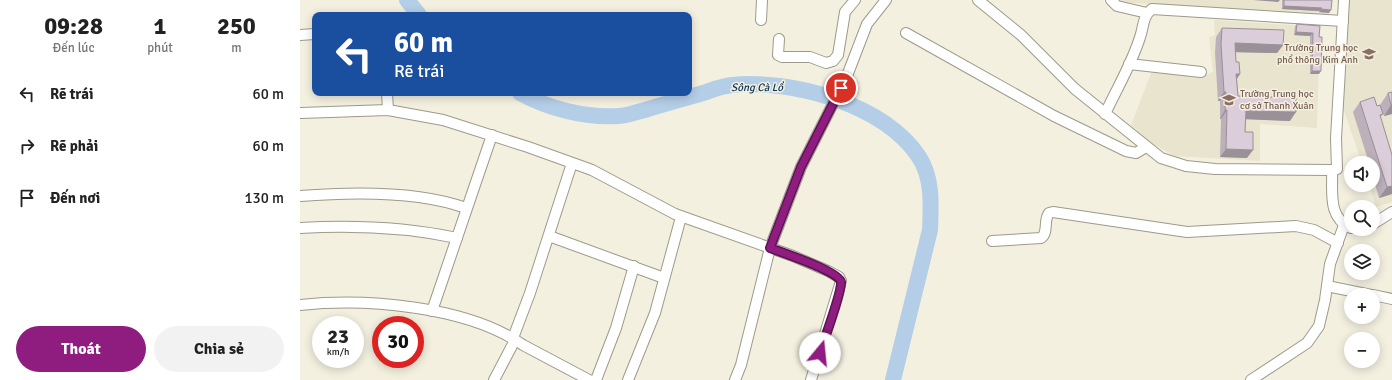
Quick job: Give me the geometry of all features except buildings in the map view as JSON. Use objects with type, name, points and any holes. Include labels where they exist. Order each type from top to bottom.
[{"type":"street","points":[[761,20],[762,0]]},
{"type":"street","points":[[779,40],[778,55],[782,57],[810,57],[826,63],[833,61],[838,55],[845,12],[855,0]]},
{"type":"street","points":[[735,380],[741,365],[770,248],[801,167],[847,76],[867,24],[886,0]]},
{"type":"street","points":[[978,0],[1021,35],[1075,89],[1160,158],[1186,166],[1215,169],[1332,170],[1337,169],[1336,138],[1344,0]]},
{"type":"street","points":[[989,0],[993,11]]},
{"type":"street","points":[[1111,0],[1117,6],[1147,13],[1152,10],[1343,21]]},
{"type":"street","points":[[1104,114],[1129,64],[1141,35],[1147,13]]},
{"type":"street","points":[[906,33],[1054,116],[1119,148],[1136,153],[1146,147]]},
{"type":"street","points":[[300,35],[312,34]]},
{"type":"street","points":[[1129,64],[1201,72]]},
{"type":"street","points":[[387,96],[388,110]]},
{"type":"street","points":[[300,113],[388,110],[443,120],[492,135],[592,170],[681,217],[828,270],[839,277],[841,282],[811,380]]},
{"type":"street","points":[[432,311],[492,135]]},
{"type":"street","points":[[494,380],[514,339],[572,163]]},
{"type":"street","points":[[1332,170],[1333,211],[1344,223]]},
{"type":"street","points":[[300,196],[340,193],[396,195],[453,203],[466,208]]},
{"type":"street","points":[[992,241],[1041,238],[1045,234],[1046,216],[1053,212],[1187,232],[1296,226],[1314,230],[1338,243]]},
{"type":"street","points":[[1380,220],[1392,212]]},
{"type":"street","points":[[628,380],[655,313],[681,217]]},
{"type":"street","points":[[300,228],[330,226],[389,227],[457,238]]},
{"type":"street","points":[[1251,380],[1307,343],[1319,326],[1330,264],[1338,243],[1344,233]]},
{"type":"street","points":[[549,236],[664,278]]},
{"type":"street","points":[[596,380],[616,328],[634,266]]},
{"type":"street","points":[[1327,286],[1344,289]]},
{"type":"street","points":[[1380,298],[1391,301]]},
{"type":"street","points":[[300,305],[332,302],[412,306],[432,311],[483,325],[514,339],[589,380]]},
{"type":"shaded area","points":[[1117,0],[1330,0],[1329,15],[1117,2]]},
{"type":"shaded area","name":"Trường Trung học phổ thông Kim Anh","points":[[1349,0],[1392,0],[1392,202],[1380,206],[1380,200],[1374,200],[1371,192],[1380,192],[1380,156],[1360,156],[1343,108]]},
{"type":"shaded area","name":"Trường Trung học cơ sở Thanh Xuân","points":[[1214,20],[1320,27],[1317,128],[1260,124],[1260,161],[1175,156],[1149,142],[1131,125],[1152,71],[1201,77],[1213,72],[1209,37],[1215,35]]},
{"type":"waterway","name":"Sông Cà Lồ","points":[[407,0],[417,12]]},
{"type":"waterway","name":"Sông Cà Lồ","points":[[526,96],[555,108],[581,114],[593,116],[618,116],[632,114],[717,88],[732,85],[756,84],[782,86],[808,91],[835,99],[860,109],[883,123],[903,138],[919,157],[927,174],[931,202],[930,230],[893,380]]},
{"type":"place","name":"Trường Trung học phổ thông Kim Anh","points":[[1369,54]]},
{"type":"place","name":"Trường Trung học cơ sở Thanh Xuân","points":[[1229,100]]},
{"type":"route","points":[[820,353],[837,298],[841,282],[839,277],[828,270],[770,248],[801,167],[841,88]]}]
